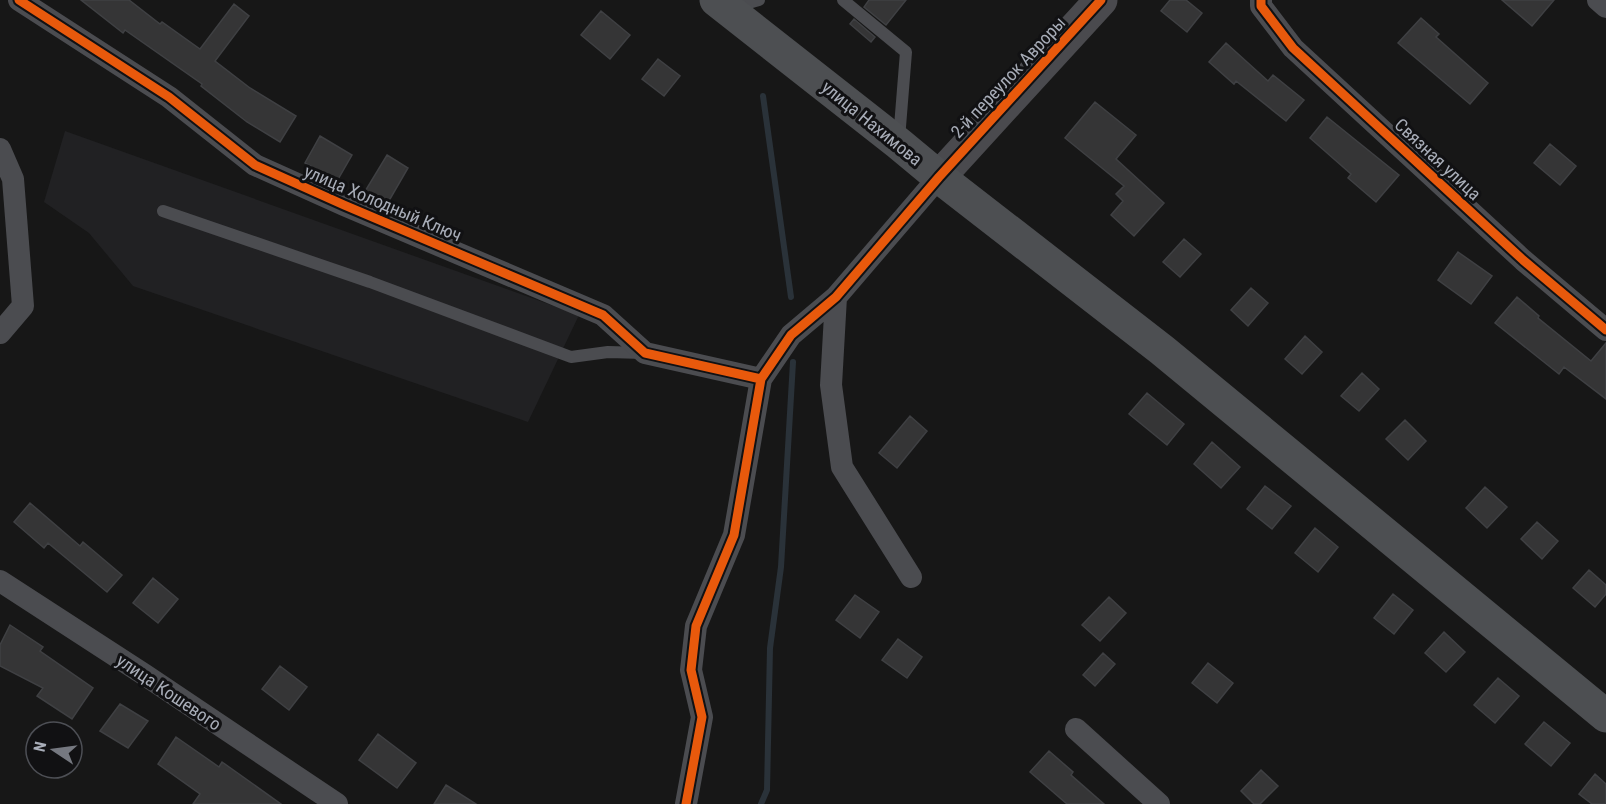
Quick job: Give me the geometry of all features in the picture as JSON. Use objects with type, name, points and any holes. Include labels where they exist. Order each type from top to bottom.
[{"type":"main road","name":"улица Нахимова","points":[[722,4],[939,177],[1171,357],[1606,716]]},
{"type":"street","name":"улица Холодный Ключ","points":[[19,0],[169,97],[255,165],[603,315],[645,353],[761,379]]},
{"type":"street","name":"2-й переулок Авроры","points":[[939,177],[1101,0]]},
{"type":"street","name":"Связная улица","points":[[1261,0],[1261,6],[1293,48],[1522,260],[1606,330]]},
{"type":"street","points":[[1598,0],[1606,7]]},
{"type":"street","points":[[0,149],[13,179],[23,306],[0,333]]},
{"type":"street","points":[[686,804],[702,717],[691,670],[696,626],[734,536],[761,379],[791,335],[836,297],[939,177]]},
{"type":"street","points":[[836,297],[831,385],[842,467],[911,577]]},
{"type":"street","name":"улица Кошевого","points":[[0,581],[337,804]]},
{"type":"street","points":[[1076,729],[1159,804]]},
{"type":"lane","points":[[722,4],[759,0]]},
{"type":"lane","points":[[843,0],[906,52],[898,143]]},
{"type":"lane","points":[[163,212],[370,282],[571,357],[608,352],[645,353]]},
{"type":"shaded area","points":[[65,131],[579,315],[528,422],[133,286],[89,233],[44,202]]},
{"type":"building","points":[[81,0],[129,0],[160,24],[162,22],[200,49],[234,4],[249,16],[215,61],[250,88],[296,116],[280,142],[247,122],[201,86],[202,84],[125,30],[123,33]]},
{"type":"building","points":[[869,0],[906,0],[886,25],[864,7]]},
{"type":"building","points":[[1170,0],[1186,0],[1202,13],[1187,32],[1161,11]]},
{"type":"building","points":[[1502,0],[1554,0],[1532,26]]},
{"type":"building","points":[[601,11],[630,35],[610,59],[581,35]]},
{"type":"building","points":[[1421,18],[1439,34],[1436,37],[1488,83],[1470,104],[1398,43]]},
{"type":"building","points":[[854,19],[875,37],[871,42],[850,24]]},
{"type":"building","points":[[1226,43],[1268,81],[1273,75],[1304,100],[1286,121],[1236,81],[1234,84],[1209,62]]},
{"type":"building","points":[[658,59],[680,76],[664,96],[642,79]]},
{"type":"building","points":[[1095,102],[1136,135],[1116,159],[1164,203],[1134,236],[1111,215],[1123,201],[1116,194],[1124,186],[1065,138]]},
{"type":"building","points":[[1327,117],[1399,175],[1376,202],[1348,178],[1351,174],[1310,138]]},
{"type":"building","points":[[320,136],[352,155],[337,181],[305,163]]},
{"type":"building","points":[[1550,144],[1576,166],[1560,185],[1534,163]]},
{"type":"building","points":[[387,155],[408,168],[386,206],[364,193]]},
{"type":"building","points":[[1184,239],[1201,254],[1180,277],[1163,262]]},
{"type":"building","points":[[1458,252],[1492,276],[1471,304],[1438,280]]},
{"type":"building","points":[[1251,288],[1268,303],[1248,326],[1231,310]]},
{"type":"building","points":[[1517,297],[1539,316],[1538,318],[1591,361],[1606,343],[1606,399],[1564,367],[1559,374],[1495,323]]},
{"type":"building","points":[[1305,336],[1322,352],[1302,374],[1285,359]]},
{"type":"building","points":[[1362,373],[1379,389],[1359,411],[1341,396]]},
{"type":"building","points":[[1147,393],[1184,424],[1167,445],[1129,414]]},
{"type":"building","points":[[910,416],[927,431],[897,468],[879,453]]},
{"type":"building","points":[[1405,420],[1426,441],[1408,460],[1386,439]]},
{"type":"building","points":[[1212,442],[1240,467],[1221,488],[1194,464]]},
{"type":"building","points":[[1265,486],[1291,506],[1272,529],[1247,509]]},
{"type":"building","points":[[1485,487],[1507,507],[1487,528],[1466,508]]},
{"type":"building","points":[[30,503],[80,546],[83,542],[122,575],[107,592],[48,543],[44,548],[14,522]]},
{"type":"building","points":[[1537,522],[1558,541],[1542,559],[1521,539]]},
{"type":"building","points":[[1315,528],[1338,547],[1318,572],[1295,553]]},
{"type":"building","points":[[1589,570],[1606,585],[1606,594],[1595,607],[1573,588]]},
{"type":"building","points":[[153,578],[178,599],[158,623],[133,603]]},
{"type":"building","points":[[1393,594],[1413,610],[1394,634],[1374,618]]},
{"type":"building","points":[[855,595],[879,612],[860,638],[836,620]]},
{"type":"building","points":[[1109,597],[1126,613],[1100,641],[1082,625]]},
{"type":"building","points":[[10,625],[43,647],[40,651],[93,688],[72,719],[37,696],[43,688],[0,666],[0,645]]},
{"type":"building","points":[[1444,632],[1465,652],[1446,672],[1425,653]]},
{"type":"building","points":[[898,639],[922,657],[907,678],[882,660]]},
{"type":"building","points":[[1103,653],[1115,664],[1095,686],[1083,675]]},
{"type":"building","points":[[1208,663],[1233,683],[1217,703],[1192,683]]},
{"type":"building","points":[[280,666],[307,687],[289,710],[262,689]]},
{"type":"building","points":[[1498,678],[1519,696],[1495,723],[1474,705]]},
{"type":"building","points":[[120,704],[148,721],[128,748],[100,731]]},
{"type":"building","points":[[1544,722],[1570,743],[1551,766],[1525,744]]},
{"type":"building","points":[[378,734],[416,763],[397,788],[359,760]]},
{"type":"building","points":[[176,737],[219,767],[222,762],[281,804],[193,804],[200,794],[158,764]]},
{"type":"building","points":[[1049,751],[1073,772],[1071,775],[1104,804],[1067,804],[1030,772]]},
{"type":"building","points":[[1261,770],[1278,786],[1260,804],[1254,804],[1241,791]]},
{"type":"building","points":[[1595,774],[1606,784],[1606,804],[1592,804],[1579,794]]},
{"type":"building","points":[[446,785],[476,804],[434,804]]},
{"type":"waterway","points":[[763,96],[791,297]]},
{"type":"waterway","points":[[761,804],[767,790],[770,648],[781,567],[793,362]]},
{"type":"cycle path","points":[[19,0],[169,97],[255,165],[603,315],[645,353],[761,379]]},
{"type":"cycle path","points":[[686,804],[702,717],[691,670],[696,626],[734,535],[761,379],[791,335],[836,297],[939,177],[1101,0]]},
{"type":"cycle path","points":[[1261,0],[1261,6],[1293,48],[1523,260],[1606,330]]}]
